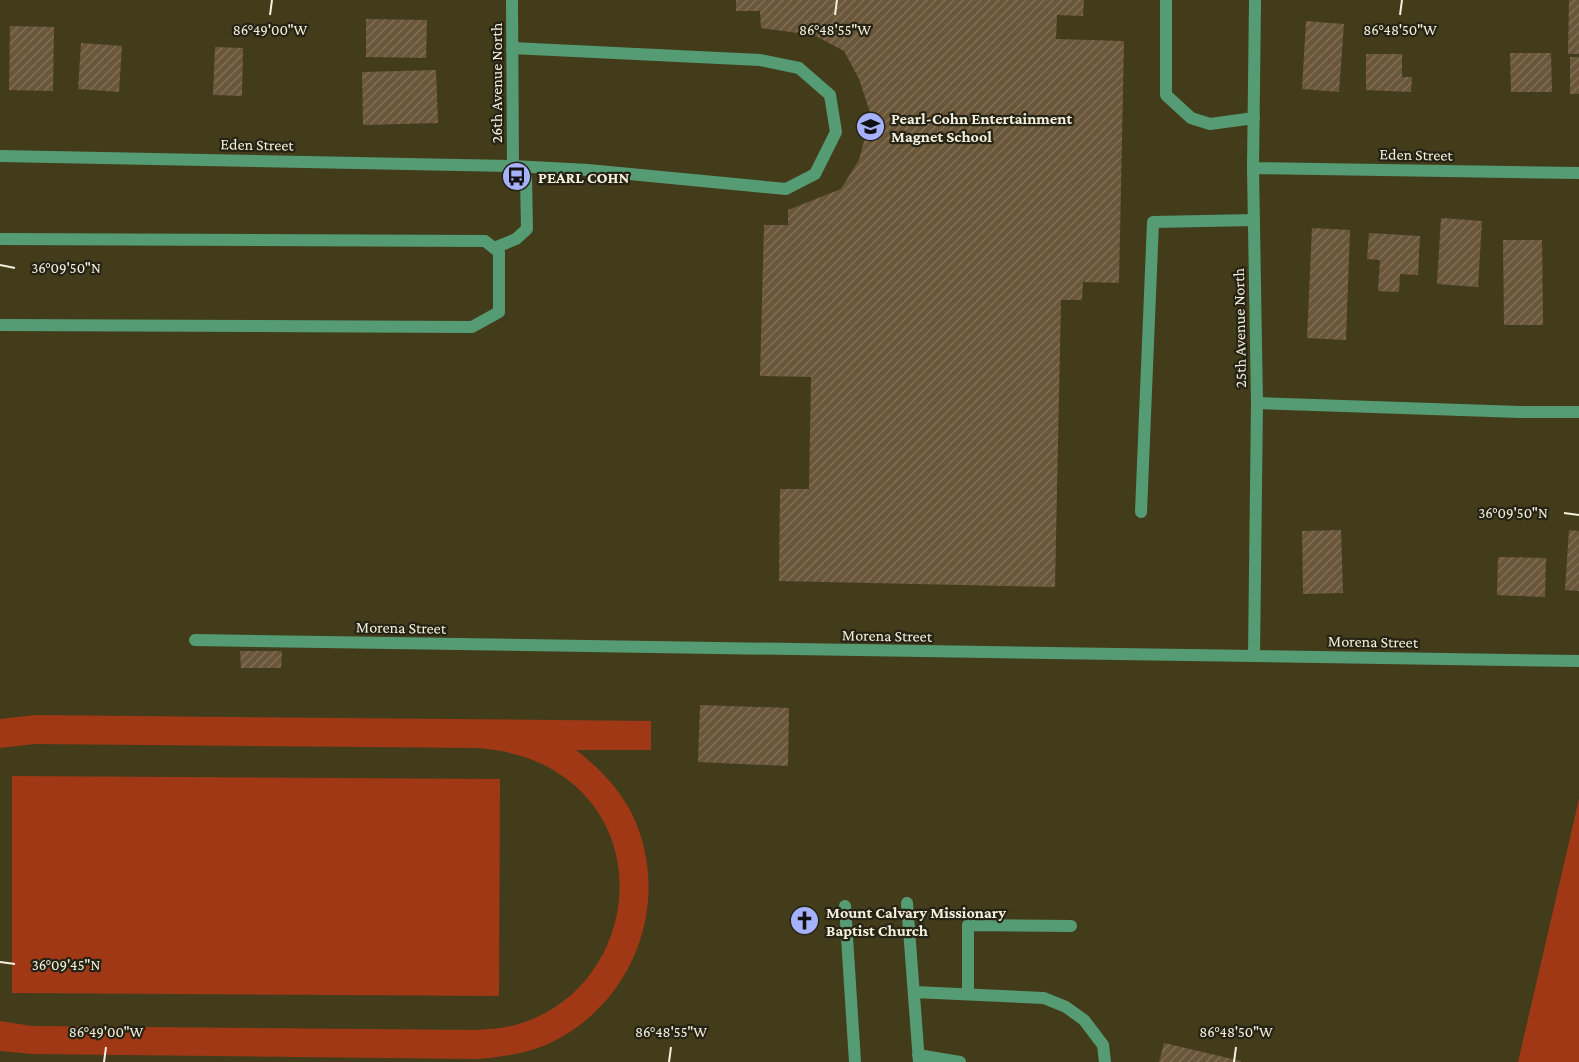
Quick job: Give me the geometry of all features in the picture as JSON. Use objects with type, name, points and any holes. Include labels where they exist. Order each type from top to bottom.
[{"type":"street","name":"26th Avenue North","points":[[512,0],[513,166]]},
{"type":"street","points":[[1166,0],[1166,95],[1191,118],[1210,124],[1254,118]]},
{"type":"street","name":"25th Avenue North","points":[[1254,656],[1257,403],[1253,168],[1255,0]]},
{"type":"street","name":"Eden Street","points":[[0,156],[513,166],[786,189],[815,174],[836,132],[830,95],[799,68],[760,60],[512,48]]},
{"type":"street","points":[[494,248],[516,239],[527,229],[526,178],[513,166]]},
{"type":"street","name":"Eden Street","points":[[1253,168],[1579,172]]},
{"type":"street","points":[[1141,512],[1153,222],[1254,220]]},
{"type":"street","points":[[0,239],[485,241],[499,252],[499,312],[472,327],[0,325]]},
{"type":"street","points":[[1257,403],[1579,412]]},
{"type":"street","name":"Morena Street","points":[[195,640],[1579,661]]},
{"type":"street","points":[[907,903],[919,1058],[960,1062]]},
{"type":"street","points":[[845,906],[855,1062]]},
{"type":"street","points":[[968,994],[968,925],[1071,926]]},
{"type":"street","points":[[914,992],[1044,998],[1065,1007],[1084,1020],[1103,1045],[1105,1062]]},
{"type":"shaded area","points":[[36,715],[651,721],[651,750],[576,750],[600,771],[621,795],[632,814],[644,846],[648,878],[647,911],[639,942],[626,972],[608,999],[584,1022],[547,1044],[507,1056],[477,1059],[32,1054],[0,1051],[0,1021],[32,1026],[477,1030],[511,1026],[558,1005],[587,979],[607,946],[618,910],[619,873],[610,836],[591,803],[561,775],[522,756],[480,748],[35,744],[0,748],[0,719]]},
{"type":"shaded area","points":[[12,776],[500,779],[499,996],[12,993]]},
{"type":"shaded area","points":[[1579,799],[1579,1062],[1518,1062]]},
{"type":"building","points":[[736,0],[1084,0],[1083,16],[1057,15],[1056,39],[1124,41],[1119,283],[1083,282],[1082,300],[1061,300],[1055,587],[779,581],[780,489],[809,489],[811,377],[760,376],[764,225],[788,225],[788,210],[841,189],[859,160],[871,115],[859,79],[844,51],[814,35],[761,28],[760,11],[736,11]]},
{"type":"building","points":[[1569,0],[1579,0],[1579,54],[1568,54]]},
{"type":"building","points":[[366,19],[427,20],[426,58],[366,57]]},
{"type":"building","points":[[1306,21],[1344,24],[1339,92],[1302,89]]},
{"type":"building","points":[[10,26],[54,27],[53,91],[9,90]]},
{"type":"building","points":[[81,43],[122,46],[119,92],[78,89]]},
{"type":"building","points":[[215,47],[243,48],[242,96],[213,95]]},
{"type":"building","points":[[1510,53],[1551,53],[1552,92],[1511,92]]},
{"type":"building","points":[[1366,54],[1402,54],[1402,77],[1412,77],[1411,92],[1366,90]]},
{"type":"building","points":[[1570,57],[1579,57],[1579,94],[1570,94]]},
{"type":"building","points":[[436,70],[438,123],[363,125],[362,72]]},
{"type":"building","points":[[1441,218],[1482,221],[1478,287],[1437,284]]},
{"type":"building","points":[[1312,228],[1350,230],[1346,340],[1307,338]]},
{"type":"building","points":[[1369,233],[1420,236],[1418,275],[1400,274],[1399,292],[1378,291],[1380,260],[1367,259]]},
{"type":"building","points":[[1503,240],[1542,240],[1543,325],[1504,325]]},
{"type":"building","points":[[1341,530],[1343,593],[1303,594],[1302,531]]},
{"type":"building","points":[[1569,530],[1579,531],[1579,591],[1565,590]]},
{"type":"building","points":[[1498,557],[1546,558],[1545,597],[1497,595]]},
{"type":"building","points":[[240,651],[282,651],[281,668],[241,668]]},
{"type":"building","points":[[700,705],[789,708],[788,766],[698,762]]},
{"type":"building","points":[[1164,1043],[1241,1061],[1241,1062],[1159,1062]]},
{"type":"place","name":"Pearl-Cohn Entertainment Magnet School","points":[[870,127]]},
{"type":"place","name":"PEARL COHN","points":[[517,177]]},
{"type":"place","name":"Mount Calvary Missionary Baptist Church","points":[[805,921]]}]
